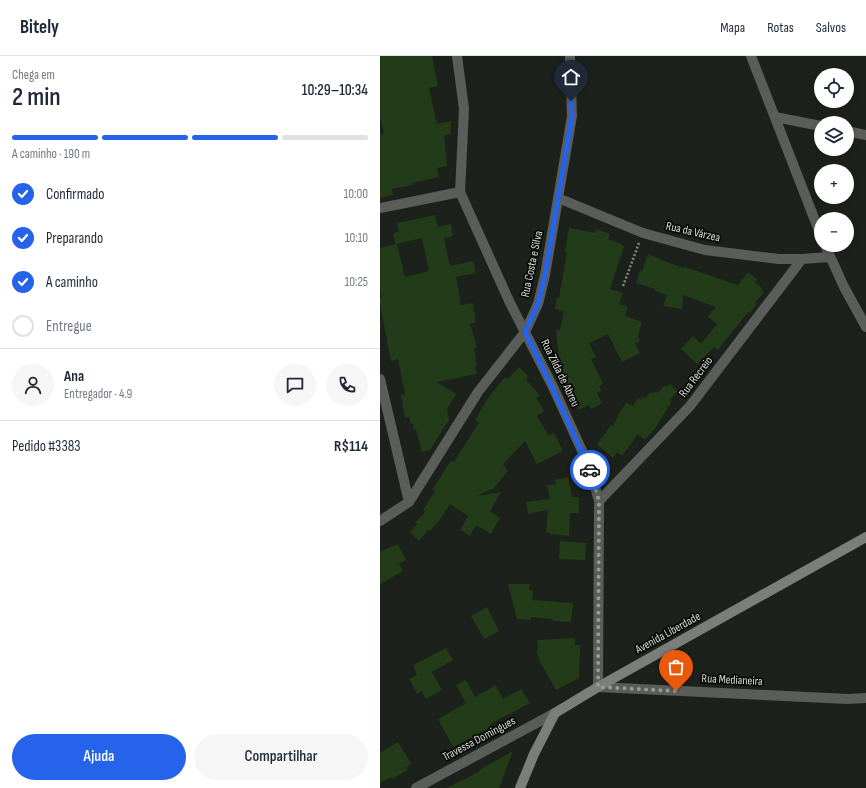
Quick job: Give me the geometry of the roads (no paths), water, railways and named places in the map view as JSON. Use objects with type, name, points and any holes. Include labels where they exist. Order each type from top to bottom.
[{"type":"main road","name":"Avenida Liberdade","points":[[555,713],[598,687],[866,538]]},
{"type":"main road","points":[[520,788],[534,754],[555,713]]},
{"type":"street","name":"Rua Zilda de Abreu","points":[[457,56],[464,110],[460,192],[510,303],[589,466],[599,501],[598,687]]},
{"type":"street","name":"Rua Costa e Silva","points":[[380,521],[409,502],[478,392],[525,332],[538,304],[545,275],[572,116],[570,56]]},
{"type":"street","points":[[751,56],[814,218]]},
{"type":"street","points":[[775,117],[814,125]]},
{"type":"street","points":[[854,132],[866,135]]},
{"type":"street","points":[[380,208],[460,192]]},
{"type":"street","name":"Rua da Várzea","points":[[558,198],[643,234],[704,250],[779,259],[829,257]]},
{"type":"street","points":[[827,252],[844,287],[866,327]]},
{"type":"street","name":"Rua Recreio","points":[[599,501],[690,406],[802,259]]},
{"type":"street","points":[[380,383],[409,502]]},
{"type":"street","name":"Rua Medianeira","points":[[598,687],[848,699],[866,698]]},
{"type":"street","name":"Travessa Domingues","points":[[416,788],[555,713]]}]
